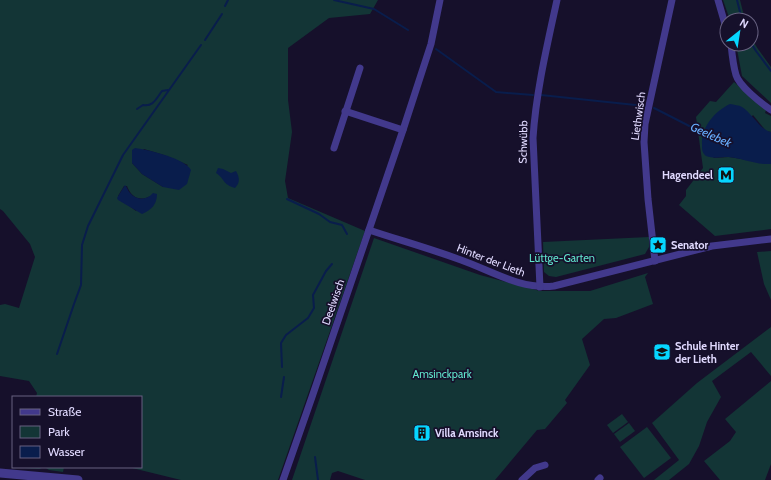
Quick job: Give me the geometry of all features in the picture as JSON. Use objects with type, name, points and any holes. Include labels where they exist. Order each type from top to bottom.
[{"type":"street","name":"Deelwisch","points":[[283,480],[403,130],[431,44],[440,0]]},
{"type":"street","name":"Schwübb","points":[[540,287],[533,138],[534,117],[557,0]]},
{"type":"street","name":"Liethwisch","points":[[655,261],[648,199],[644,142],[646,124],[672,0]]},
{"type":"street","points":[[718,0],[721,12]]},
{"type":"street","points":[[732,52],[736,76],[740,82],[771,110]]},
{"type":"street","points":[[334,148],[360,68]]},
{"type":"street","points":[[345,111],[403,130]]},
{"type":"street","name":"Hinter der Lieth","points":[[369,230],[461,260],[518,283],[540,287],[554,286],[723,244],[771,238]]},
{"type":"street","points":[[522,480],[535,468],[546,465]]},
{"type":"street","points":[[0,473],[78,480]]},
{"type":"green space","points":[[0,0],[378,0],[370,14],[329,18],[288,48],[288,100],[292,132],[285,181],[288,198],[365,231],[278,480],[181,480],[132,468],[142,468],[142,396],[36,396],[37,393],[29,381],[0,376],[0,305],[5,304],[19,308],[35,257],[30,244],[0,209]],"holes":[[[144,149],[188,165],[163,187],[142,174],[132,163]],[[124,186],[127,186],[133,196],[143,199],[150,196],[136,211],[118,196]]]},
{"type":"green space","points":[[723,0],[740,0],[743,12],[727,12]]},
{"type":"green space","points":[[759,50],[771,67],[771,103],[742,76],[738,52],[759,52]]},
{"type":"green space","points":[[734,82],[766,110],[765,113],[771,116],[771,132],[766,131],[753,115],[713,158],[729,157],[771,164],[771,229],[715,236],[679,205],[686,196],[686,190],[703,168],[696,117],[710,101],[716,102]]},
{"type":"green space","name":"Lüttge-Garten","points":[[649,237],[649,247],[645,254],[556,277],[549,276],[544,272],[543,242]]},
{"type":"green space","name":"Amsinckpark","points":[[374,238],[480,275],[540,291],[590,291],[648,273],[645,277],[653,304],[616,318],[604,319],[582,339],[590,365],[565,400],[567,403],[545,429],[537,430],[495,480],[365,480],[338,471],[332,473],[330,480],[292,480]]},
{"type":"green space","points":[[771,251],[771,300],[764,284],[757,252]]},
{"type":"green space","points":[[771,327],[771,376],[751,352],[712,381],[721,397],[707,422],[699,446],[689,464],[669,480],[654,480],[679,460],[652,423],[697,383]]},
{"type":"green space","points":[[771,381],[771,464],[765,480],[720,480],[704,461],[730,441],[736,432],[725,419]]},
{"type":"green space","points":[[622,414],[628,422],[613,433],[607,425]]},
{"type":"green space","points":[[629,423],[635,431],[620,442],[614,434]]},
{"type":"green space","points":[[647,427],[671,458],[644,478],[620,447]]},
{"type":"green space","points":[[46,468],[64,468],[63,472],[49,470]]},
{"type":"water","points":[[730,104],[742,107],[764,129],[771,132],[771,164],[728,157],[717,158],[706,156],[704,154],[702,151],[702,138],[706,126],[714,115]]},
{"type":"water","points":[[135,148],[166,155],[187,166],[191,170],[187,184],[179,190],[163,187],[142,174],[132,163],[132,150]]},
{"type":"water","points":[[218,168],[231,173],[236,171],[239,180],[235,188],[228,185],[216,173]]},
{"type":"water","points":[[125,185],[133,196],[142,199],[153,193],[157,194],[153,207],[142,214],[118,200],[117,198]]},
{"type":"waterway","name":"Geelebek","points":[[225,6],[228,0]]},
{"type":"waterway","name":"Geelebek","points":[[334,0],[374,9],[408,30]]},
{"type":"waterway","points":[[737,0],[740,12]]},
{"type":"waterway","points":[[205,40],[222,14]]},
{"type":"waterway","points":[[57,354],[81,285],[82,245],[88,226],[123,155],[201,45]]},
{"type":"waterway","name":"Geelebek","points":[[436,49],[496,92],[533,95]]},
{"type":"waterway","points":[[757,52],[771,71]]},
{"type":"waterway","points":[[137,109],[143,105],[152,104],[162,91],[168,90]]},
{"type":"waterway","name":"Geelebek","points":[[541,95],[645,106]]},
{"type":"waterway","name":"Geelebek","points":[[654,108],[705,134]]},
{"type":"waterway","points":[[287,199],[319,214],[330,222],[342,225],[347,234]]},
{"type":"waterway","name":"Geelebek","points":[[282,367],[281,343],[286,335],[308,318],[314,308],[313,295],[326,271],[332,264]]},
{"type":"waterway","points":[[281,397],[284,377]]},
{"type":"waterway","points":[[315,457],[318,480]]},
{"type":"place","name":"Hagendeel","points":[[726,175]]},
{"type":"place","name":"Senator","points":[[658,245]]},
{"type":"place","name":"Schule Hinter der Lieth","points":[[662,352]]},
{"type":"place","name":"Villa Amsinck","points":[[422,433]]}]
